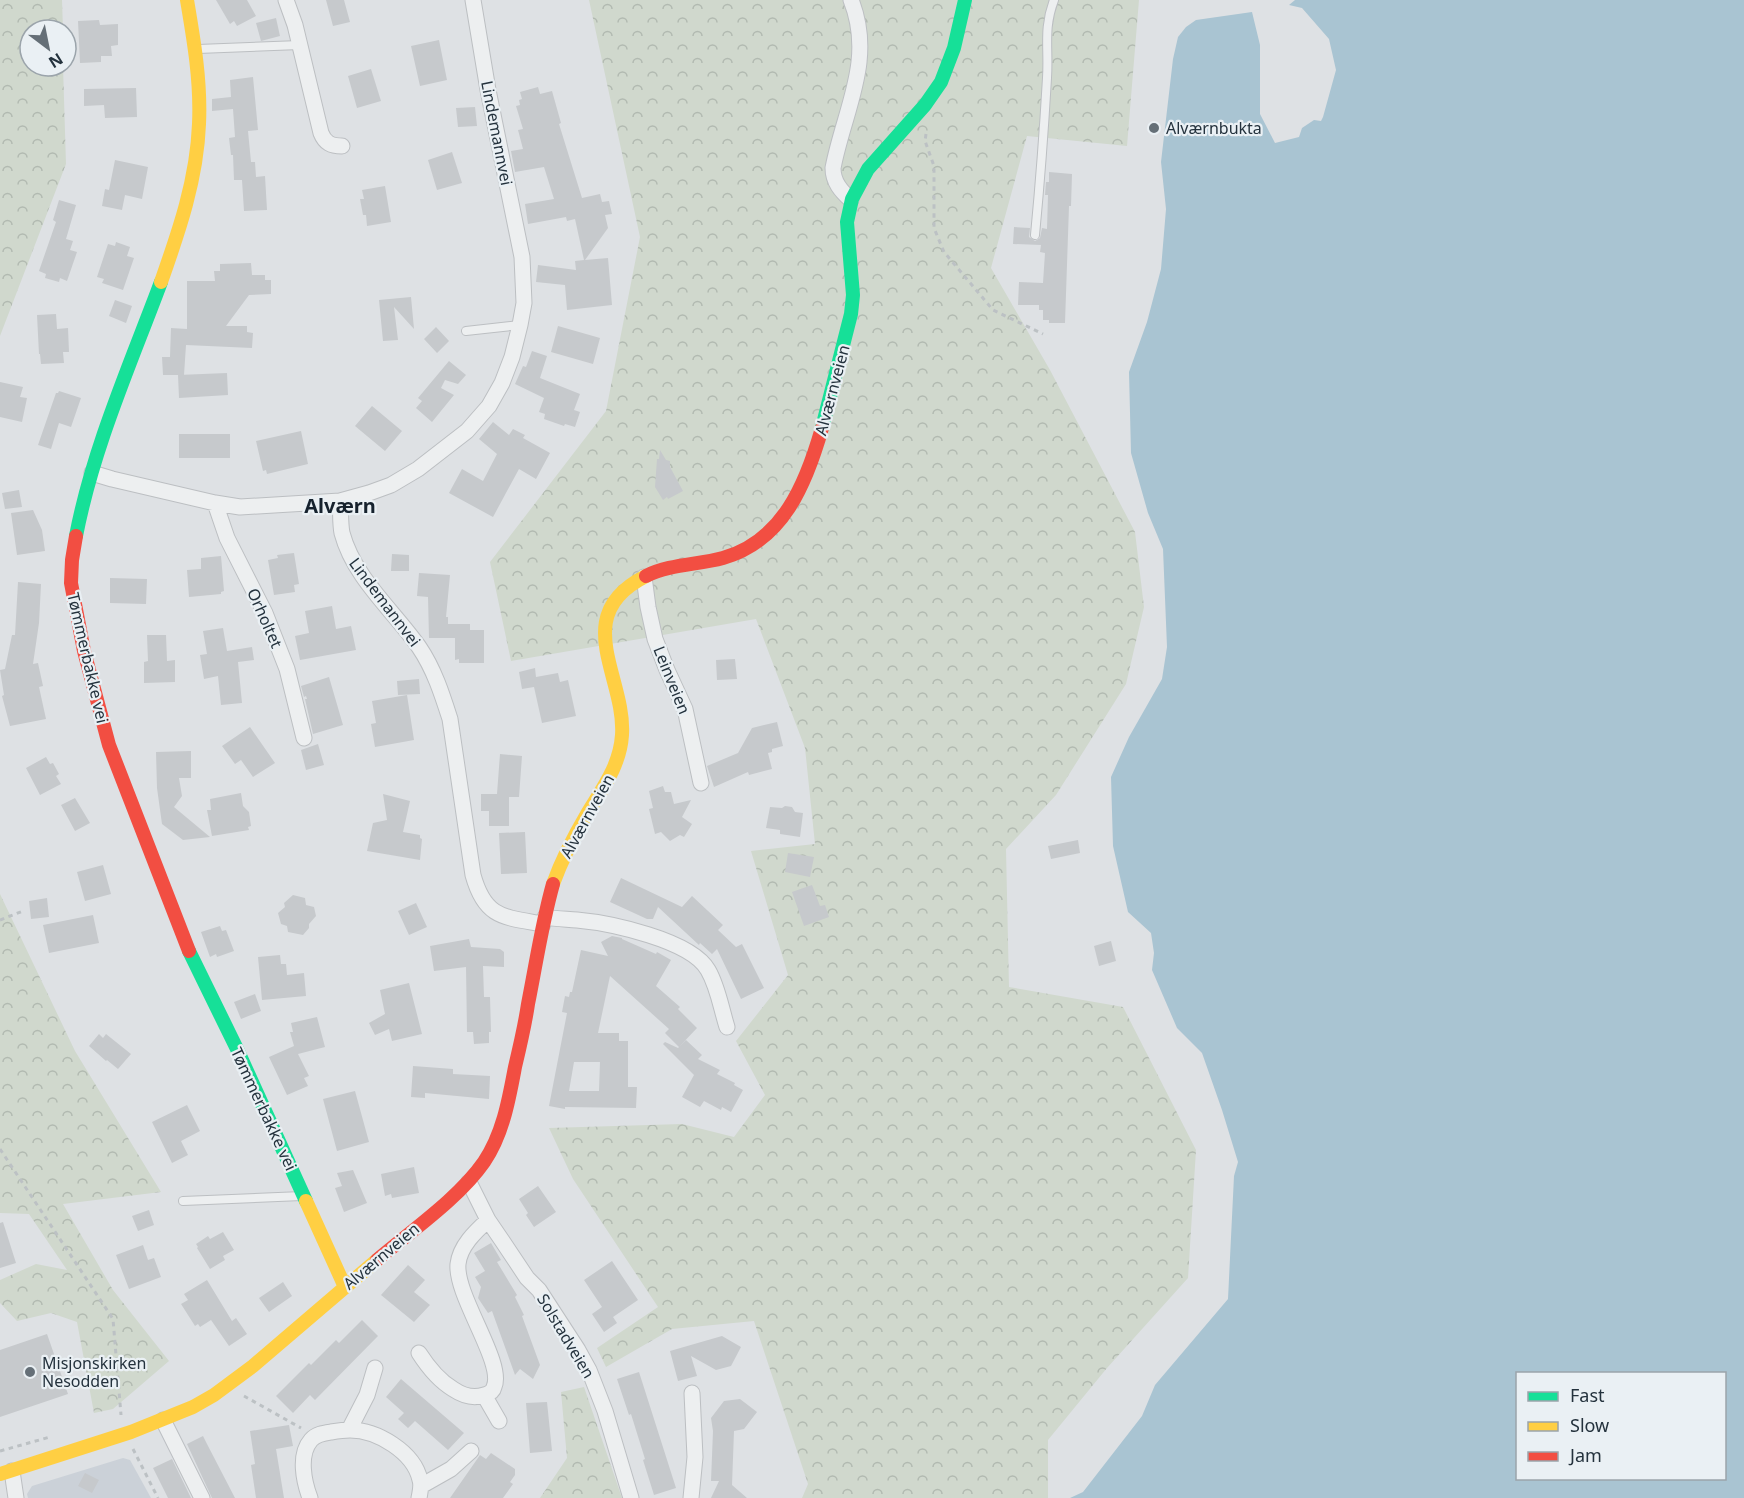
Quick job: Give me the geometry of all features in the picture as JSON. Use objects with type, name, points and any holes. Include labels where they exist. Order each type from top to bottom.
[{"type":"main road","name":"Tømmerbakke vei","points":[[188,0],[196,50],[199,101],[199,126],[192,177],[179,232],[109,418],[92,473],[80,517],[72,560],[71,583],[84,651],[109,745],[152,859],[190,954],[237,1049],[345,1287]]},
{"type":"main road","name":"Alværnveien","points":[[6,1473],[163,1420],[197,1404],[226,1386],[286,1338],[469,1182],[488,1157],[504,1116],[529,1004],[544,920],[553,887],[563,859],[583,820],[613,773],[620,752],[621,714],[606,652],[605,629],[609,612],[626,588],[644,577],[670,567],[729,556],[750,548],[774,527],[795,496],[810,464],[821,431],[846,340],[853,297],[848,215],[851,200],[872,164],[938,87],[949,63],[965,0]]},
{"type":"street","points":[[286,0],[324,140],[335,146],[342,146]]},
{"type":"street","name":"Lindemannvei","points":[[472,0],[522,257],[524,303],[520,325],[512,357],[502,383],[489,406],[467,431],[418,469],[391,485],[369,494],[340,501],[341,531],[348,552],[359,570],[421,650],[443,696],[450,719],[473,875],[482,900],[494,912],[502,915],[544,920],[578,920],[629,930],[689,951],[708,969],[727,1027]]},
{"type":"street","points":[[851,0],[860,33],[858,75],[833,168],[836,182],[851,200]]},
{"type":"street","points":[[92,473],[240,507],[340,501]]},
{"type":"street","name":"Orholtet","points":[[215,503],[227,538],[265,613],[287,669],[304,738]]},
{"type":"street","name":"Leinveien","points":[[644,577],[655,639],[685,709],[701,783]]},
{"type":"street","name":"Solstadveien","points":[[469,1182],[488,1220],[527,1278],[539,1290],[589,1370],[605,1411],[631,1498]]},
{"type":"street","points":[[419,1353],[428,1368],[446,1385],[459,1393],[477,1397],[492,1391],[496,1377],[487,1347],[463,1291],[458,1270],[462,1249],[488,1220]]},
{"type":"street","points":[[349,1430],[367,1395],[375,1368]]},
{"type":"street","points":[[691,1498],[695,1457],[692,1394]]},
{"type":"street","points":[[484,1395],[499,1421]]},
{"type":"street","points":[[163,1420],[202,1498]]},
{"type":"street","points":[[310,1498],[304,1474],[306,1448],[316,1436],[349,1430],[364,1432],[387,1440],[397,1447],[412,1462],[420,1479],[420,1492]]},
{"type":"street","points":[[420,1492],[471,1451]]},
{"type":"street","points":[[6,1473],[16,1498]]},
{"type":"lane","points":[[1035,235],[1047,71],[1047,26],[1048,15],[1054,0]]},
{"type":"lane","points":[[196,50],[300,45]]},
{"type":"lane","points":[[466,331],[520,325]]},
{"type":"lane","points":[[183,1201],[304,1195]]},
{"type":"path","points":[[926,131],[926,141],[934,166],[934,228],[944,252],[993,310],[1042,334]]},
{"type":"path","points":[[0,920],[23,911]]},
{"type":"path","points":[[0,1149],[114,1319],[121,1416],[128,1414]]},
{"type":"path","points":[[226,1386],[316,1436]]},
{"type":"path","points":[[129,1443],[158,1498]]},
{"type":"shaded area","points":[[123,1458],[130,1460],[151,1498],[28,1498],[27,1494],[32,1486]]},
{"type":"green space","points":[[0,0],[62,0],[63,18],[18,18],[18,78],[63,78],[66,164],[0,336]]},
{"type":"green space","points":[[589,0],[1139,0],[1127,146],[1027,136],[991,268],[1050,370],[1135,532],[1144,607],[1126,684],[1056,795],[1006,849],[1009,987],[1123,1007],[1196,1150],[1188,1278],[1107,1368],[1048,1440],[1048,1498],[802,1498],[808,1484],[754,1321],[672,1329],[606,1367],[597,1348],[658,1307],[573,1179],[549,1128],[682,1124],[734,1137],[765,1095],[736,1041],[788,975],[751,851],[815,844],[805,748],[756,619],[511,661],[490,562],[606,411],[640,237]]},
{"type":"green space","points":[[0,894],[75,1051],[161,1192],[63,1204],[113,1290],[169,1361],[113,1409],[94,1413],[77,1322],[51,1313],[17,1321],[0,1303],[0,1280],[36,1264],[67,1270],[29,1214],[0,1213]]},
{"type":"green space","points":[[584,1387],[622,1498],[540,1498],[567,1458],[561,1392]]},
{"type":"water","points":[[1295,0],[1744,0],[1744,1498],[1070,1498],[1083,1492],[1142,1416],[1155,1385],[1228,1299],[1234,1176],[1238,1162],[1202,1053],[1177,1028],[1152,970],[1154,953],[1151,933],[1128,912],[1113,846],[1111,777],[1129,737],[1162,679],[1167,647],[1163,549],[1148,513],[1131,453],[1129,372],[1147,322],[1161,269],[1166,209],[1161,162],[1173,59],[1178,37],[1196,20],[1252,12],[1260,45],[1260,114],[1275,143],[1299,137],[1302,128],[1314,120],[1321,121],[1336,70],[1329,39],[1302,8],[1289,5]]},
{"type":"building","points":[[216,0],[247,0],[256,16],[237,26],[234,21],[230,24]]},
{"type":"building","points":[[326,0],[344,0],[350,22],[333,26]]},
{"type":"building","points":[[276,18],[280,36],[261,41],[256,23]]},
{"type":"building","points":[[99,20],[100,25],[118,24],[118,45],[111,46],[112,56],[101,56],[101,62],[80,63],[78,21]]},
{"type":"building","points":[[439,40],[447,80],[420,86],[411,46]]},
{"type":"building","points":[[371,69],[381,101],[357,108],[348,76]]},
{"type":"building","points":[[253,77],[258,130],[248,131],[251,162],[255,162],[256,177],[265,176],[267,210],[244,211],[242,180],[234,180],[233,155],[231,155],[229,138],[235,137],[233,109],[212,111],[212,99],[231,97],[230,80]]},
{"type":"building","points":[[538,87],[540,94],[552,91],[561,123],[559,124],[582,198],[600,194],[602,202],[609,201],[612,214],[605,215],[608,228],[585,260],[608,258],[612,305],[567,310],[565,285],[536,282],[538,265],[576,270],[575,261],[584,260],[575,219],[567,221],[566,217],[528,224],[525,204],[554,199],[544,167],[515,172],[511,151],[523,149],[518,130],[523,129],[516,106],[520,105],[519,100],[522,99],[520,92]]},
{"type":"building","points":[[136,88],[137,117],[105,118],[104,105],[84,106],[84,89]]},
{"type":"building","points":[[475,107],[477,126],[458,127],[456,108]]},
{"type":"building","points":[[452,152],[462,183],[437,190],[428,160]]},
{"type":"building","points":[[115,160],[148,167],[142,199],[125,195],[122,210],[102,206],[105,189],[109,190]]},
{"type":"building","points":[[1049,172],[1072,174],[1065,323],[1049,323],[1049,320],[1043,320],[1043,310],[1039,310],[1039,305],[1018,305],[1019,282],[1043,283],[1045,253],[1040,252],[1041,245],[1013,244],[1014,227],[1030,228],[1029,237],[1035,241],[1040,238],[1042,228],[1047,229],[1048,195],[1045,195]]},
{"type":"building","points":[[385,186],[391,222],[367,226],[360,199],[364,199],[362,190]]},
{"type":"building","points":[[59,200],[76,205],[66,239],[73,241],[70,250],[77,252],[67,281],[60,278],[59,282],[45,278],[46,274],[39,271],[56,222],[53,220]]},
{"type":"building","points":[[116,242],[130,247],[127,256],[134,258],[123,290],[102,283],[104,279],[97,277],[108,244],[115,246]]},
{"type":"building","points":[[251,263],[252,275],[265,275],[265,280],[271,280],[271,294],[249,295],[226,326],[247,326],[247,332],[253,333],[252,348],[186,345],[184,375],[163,375],[162,357],[170,357],[171,328],[187,329],[187,281],[215,281],[214,271],[220,271],[220,264]]},
{"type":"building","points":[[411,297],[414,329],[394,307],[398,340],[383,341],[379,300]]},
{"type":"building","points":[[115,300],[132,306],[126,323],[109,316]]},
{"type":"building","points":[[56,314],[57,329],[68,328],[69,352],[63,352],[64,363],[41,364],[37,315]]},
{"type":"building","points":[[558,326],[600,338],[593,364],[551,352]]},
{"type":"building","points":[[436,327],[449,341],[437,353],[424,339]]},
{"type":"building","points":[[532,351],[547,356],[540,378],[580,394],[574,410],[580,412],[575,427],[544,419],[545,414],[539,412],[544,398],[515,384],[523,366],[526,367]]},
{"type":"building","points":[[449,361],[466,375],[458,384],[445,380],[441,388],[454,395],[432,422],[416,408],[422,401],[418,398]]},
{"type":"building","points":[[227,373],[228,395],[179,398],[178,375]]},
{"type":"building","points":[[0,382],[23,387],[20,397],[27,398],[22,422],[0,417]]},
{"type":"building","points":[[59,391],[81,398],[71,427],[59,423],[51,449],[38,445],[56,393]]},
{"type":"building","points":[[372,406],[402,431],[385,451],[355,426]]},
{"type":"building","points":[[493,422],[509,435],[513,429],[525,435],[523,438],[550,453],[536,479],[519,469],[493,517],[449,493],[462,469],[483,481],[497,454],[479,439]]},
{"type":"building","points":[[301,431],[308,464],[267,474],[266,470],[263,471],[256,441]]},
{"type":"building","points":[[179,434],[230,434],[230,458],[179,458]]},
{"type":"building","points":[[660,450],[666,460],[670,461],[670,467],[683,491],[663,500],[655,487]]},
{"type":"building","points":[[19,490],[22,507],[5,509],[2,493]]},
{"type":"building","points":[[33,510],[42,530],[45,551],[17,555],[11,513]]},
{"type":"building","points":[[294,553],[299,584],[294,585],[295,592],[274,595],[268,560],[278,558],[277,555]]},
{"type":"building","points":[[392,554],[409,555],[409,571],[391,571]]},
{"type":"building","points":[[221,556],[224,591],[221,594],[189,597],[187,570],[201,569],[201,558]]},
{"type":"building","points":[[419,573],[450,575],[446,617],[448,617],[448,624],[470,624],[470,630],[484,630],[484,663],[459,663],[459,659],[455,660],[455,638],[429,638],[428,597],[417,596]]},
{"type":"building","points":[[110,578],[147,579],[146,604],[110,603]]},
{"type":"building","points":[[18,582],[41,584],[39,623],[33,664],[38,663],[43,686],[39,687],[46,719],[10,726],[2,696],[4,695],[0,670],[5,669],[12,635],[15,635]]},
{"type":"building","points":[[332,606],[336,629],[351,626],[356,650],[300,660],[295,636],[309,633],[305,611]]},
{"type":"building","points":[[223,628],[227,651],[252,647],[254,660],[238,662],[242,703],[221,705],[218,676],[204,679],[200,655],[207,654],[203,631]]},
{"type":"building","points":[[147,635],[166,635],[167,661],[175,660],[175,682],[144,683],[144,662],[148,661]]},
{"type":"building","points":[[735,659],[737,679],[717,680],[716,660]]},
{"type":"building","points":[[535,668],[536,677],[558,673],[560,682],[568,680],[576,716],[542,723],[534,687],[522,689],[519,672]]},
{"type":"building","points":[[329,677],[343,725],[313,734],[305,699],[307,699],[306,696],[304,697],[301,686]]},
{"type":"building","points":[[419,679],[420,694],[398,695],[397,681]]},
{"type":"building","points":[[407,695],[414,740],[375,747],[371,724],[376,723],[372,701]]},
{"type":"building","points":[[777,722],[783,746],[772,749],[772,752],[768,753],[772,769],[749,775],[748,772],[714,787],[707,766],[738,753],[752,728]]},
{"type":"building","points":[[250,727],[275,763],[253,777],[241,760],[235,764],[222,746]]},
{"type":"building","points":[[318,744],[324,765],[306,770],[301,750]]},
{"type":"building","points":[[191,751],[191,778],[179,778],[182,796],[174,807],[210,837],[183,840],[162,824],[157,788],[156,752]]},
{"type":"building","points":[[500,754],[522,756],[519,797],[509,797],[509,826],[489,826],[489,811],[481,811],[481,794],[497,794]]},
{"type":"building","points":[[46,757],[50,764],[53,763],[59,774],[56,776],[61,784],[40,795],[26,768]]},
{"type":"building","points":[[663,786],[665,792],[671,792],[674,804],[691,800],[682,817],[692,824],[684,837],[680,835],[670,841],[661,832],[655,834],[649,809],[653,808],[649,791]]},
{"type":"building","points":[[241,793],[243,806],[249,812],[251,826],[248,827],[249,830],[212,836],[207,810],[211,810],[210,799]]},
{"type":"building","points":[[383,794],[410,801],[403,832],[420,835],[422,839],[420,860],[367,851],[373,823],[387,820]]},
{"type":"building","points":[[75,798],[90,823],[75,831],[61,805]]},
{"type":"building","points":[[770,807],[792,807],[795,812],[803,813],[800,837],[780,834],[780,830],[766,828]]},
{"type":"building","points":[[525,832],[527,873],[501,874],[499,833]]},
{"type":"building","points":[[1078,840],[1080,853],[1051,859],[1048,846]]},
{"type":"building","points":[[788,853],[814,857],[810,877],[785,872]]},
{"type":"building","points":[[103,865],[111,894],[85,901],[77,872]]},
{"type":"building","points":[[621,878],[682,907],[692,896],[723,925],[718,930],[736,947],[742,944],[764,988],[741,999],[717,949],[712,954],[700,943],[699,945],[658,907],[653,919],[647,919],[610,902]]},
{"type":"building","points":[[812,885],[820,906],[825,905],[829,917],[804,926],[792,892]]},
{"type":"building","points":[[293,895],[305,898],[306,905],[314,907],[316,916],[303,935],[288,932],[287,926],[281,924],[278,913]]},
{"type":"building","points":[[47,898],[49,917],[31,919],[29,901]]},
{"type":"building","points":[[416,903],[427,927],[409,935],[398,911]]},
{"type":"building","points":[[93,915],[99,943],[49,953],[43,925]]},
{"type":"building","points":[[220,926],[222,931],[226,930],[234,951],[210,957],[201,932]]},
{"type":"building","points":[[612,936],[622,938],[671,960],[656,986],[680,1007],[678,1009],[697,1028],[679,1047],[665,1033],[669,1029],[610,976],[598,1033],[619,1033],[619,1041],[628,1041],[628,1087],[637,1087],[636,1108],[565,1107],[565,1109],[549,1106],[567,1013],[562,1012],[565,996],[569,997],[572,992],[581,950],[608,956],[601,942]],"holes":[[[574,1062],[600,1062],[599,1091],[569,1091]]]},
{"type":"building","points":[[469,939],[471,947],[500,949],[504,952],[504,967],[483,966],[484,997],[490,997],[489,1043],[474,1044],[473,1032],[467,1032],[466,967],[434,971],[430,946]]},
{"type":"building","points":[[1111,941],[1116,961],[1099,966],[1094,946]]},
{"type":"building","points":[[280,955],[281,964],[286,964],[287,975],[304,973],[306,996],[262,1000],[258,957]]},
{"type":"building","points":[[409,983],[422,1034],[392,1041],[389,1029],[375,1035],[369,1023],[385,1014],[380,990]]},
{"type":"building","points":[[255,994],[261,1011],[241,1019],[234,1002]]},
{"type":"building","points":[[317,1017],[325,1047],[298,1054],[309,1076],[304,1078],[308,1086],[287,1095],[269,1057],[294,1046],[290,1032],[293,1032],[291,1023]]},
{"type":"building","points":[[99,1034],[103,1038],[106,1034],[131,1054],[118,1069],[89,1046]]},
{"type":"building","points":[[686,1040],[702,1055],[698,1059],[720,1070],[717,1074],[743,1090],[731,1112],[722,1107],[721,1110],[704,1101],[700,1107],[682,1097],[694,1075],[663,1044],[665,1042],[678,1048]]},
{"type":"building","points":[[413,1066],[453,1069],[453,1074],[490,1076],[489,1099],[425,1093],[425,1098],[411,1097]]},
{"type":"building","points":[[355,1091],[369,1142],[337,1151],[323,1099]]},
{"type":"building","points":[[187,1105],[200,1131],[181,1141],[188,1155],[172,1163],[152,1122]]},
{"type":"building","points":[[414,1167],[419,1193],[392,1198],[391,1194],[385,1196],[381,1174]]},
{"type":"building","points":[[353,1170],[367,1203],[344,1212],[335,1188],[342,1186],[337,1173]]},
{"type":"building","points":[[538,1186],[556,1212],[534,1227],[519,1199]]},
{"type":"building","points":[[149,1210],[154,1225],[138,1231],[132,1216]]},
{"type":"building","points":[[3,1222],[16,1263],[0,1268],[0,1223]]},
{"type":"building","points":[[223,1232],[234,1250],[223,1256],[225,1260],[210,1269],[196,1244],[208,1236],[210,1239]]},
{"type":"building","points":[[491,1243],[501,1260],[497,1262],[517,1295],[515,1297],[524,1315],[522,1316],[540,1365],[533,1379],[520,1369],[515,1375],[492,1311],[488,1313],[478,1298],[481,1287],[475,1277],[485,1271],[474,1253]]},
{"type":"building","points":[[143,1245],[148,1260],[154,1258],[161,1277],[129,1289],[116,1255]]},
{"type":"building","points":[[612,1261],[638,1300],[613,1317],[617,1323],[604,1332],[592,1314],[602,1307],[584,1280]]},
{"type":"building","points":[[408,1265],[425,1280],[414,1292],[430,1305],[414,1322],[381,1295]]},
{"type":"building","points":[[207,1280],[232,1321],[236,1318],[247,1334],[229,1346],[211,1320],[200,1327],[198,1324],[195,1326],[181,1304],[188,1300],[184,1294]]},
{"type":"building","points":[[283,1282],[292,1296],[269,1312],[259,1298]]},
{"type":"building","points":[[362,1320],[378,1336],[315,1400],[310,1395],[293,1413],[276,1396],[309,1363],[311,1365],[336,1340],[339,1343]]},
{"type":"building","name":"Misjonskirken Nesodden","points":[[47,1334],[68,1394],[0,1417],[0,1350]]},
{"type":"building","points":[[722,1336],[741,1347],[731,1366],[716,1370],[691,1356],[697,1376],[678,1381],[670,1351]]},
{"type":"building","points":[[639,1372],[676,1488],[654,1495],[631,1414],[629,1415],[617,1379]]},
{"type":"building","points":[[401,1379],[464,1433],[448,1450],[415,1421],[408,1428],[398,1419],[404,1413],[386,1397]]},
{"type":"building","points":[[740,1399],[757,1412],[744,1429],[734,1431],[732,1485],[747,1498],[711,1498],[719,1481],[711,1481],[713,1431],[711,1418],[724,1401]]},
{"type":"building","points":[[547,1402],[552,1451],[530,1453],[526,1403]]},
{"type":"building","points":[[289,1425],[293,1446],[276,1449],[284,1498],[256,1498],[251,1465],[255,1464],[250,1431]]},
{"type":"building","points":[[203,1436],[235,1498],[212,1498],[187,1444]]},
{"type":"building","points":[[491,1453],[515,1469],[515,1475],[510,1482],[513,1484],[503,1498],[450,1498],[480,1455],[486,1459]]},
{"type":"building","points":[[172,1459],[191,1498],[168,1498],[153,1468]]},
{"type":"building","points":[[85,1473],[99,1480],[92,1493],[78,1486]]},
{"type":"traffic: fast","points":[[822,428],[851,314],[853,295],[847,222],[852,199],[868,169],[925,105],[941,82],[954,48],[965,0]]},
{"type":"traffic: fast","points":[[76,536],[102,439],[161,282]]},
{"type":"traffic: fast","points":[[189,951],[237,1049],[306,1201]]},
{"type":"traffic: slow","points":[[161,282],[186,204],[198,144],[198,77],[187,0]]},
{"type":"traffic: slow","points":[[553,884],[573,839],[618,757],[622,735],[621,713],[606,648],[605,628],[610,609],[623,592],[646,576]]},
{"type":"traffic: slow","points":[[306,1201],[345,1287]]},
{"type":"traffic: slow","points":[[0,1474],[131,1432],[193,1407],[214,1395],[253,1366],[377,1260]]},
{"type":"traffic: jam","points":[[646,576],[664,569],[723,558],[744,550],[762,538],[789,508],[808,470],[822,428]]},
{"type":"traffic: jam","points":[[76,536],[71,583],[84,651],[109,745],[189,951]]},
{"type":"traffic: jam","points":[[377,1260],[462,1188],[491,1151],[508,1104],[553,884]]},
{"type":"place","name":"Alværnbukta","points":[[1154,128]]},
{"type":"place","name":"Misjonskirken Nesodden","points":[[30,1372]]},
{"type":"district","name":"Alværn","points":[[340,506]]}]
